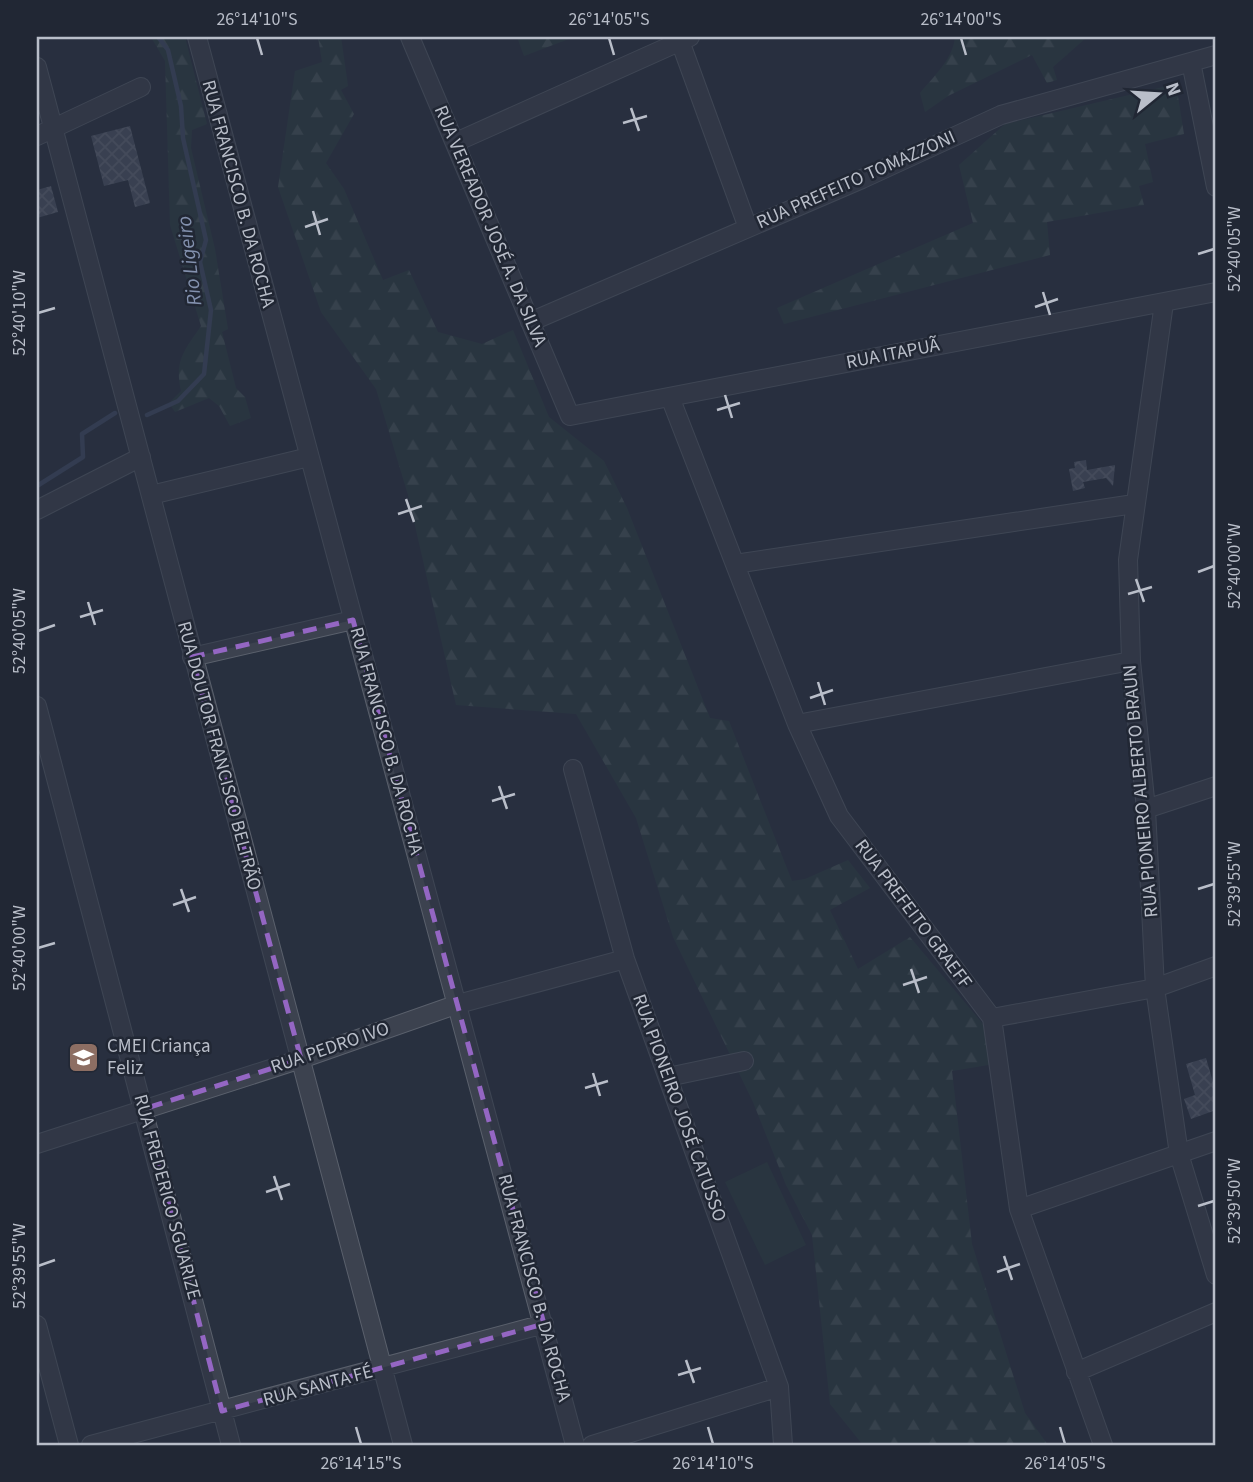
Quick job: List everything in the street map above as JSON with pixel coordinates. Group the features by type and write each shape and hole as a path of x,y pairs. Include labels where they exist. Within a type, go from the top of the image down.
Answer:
{"street":[{"name":"RUA FRANCISCO B. DA ROCHA","path":"197,37 575,1445"},
{"name":"RUA VEREADOR JOSÉ A. DA SILVA","path":"410,37 570,416"},
{"path":"456,142 685,39 748,228"},
{"name":"RUA PREFEITO TOMAZZONI","path":"530,322 1001,115 1216,55"},
{"path":"1191,62 1216,187"},
{"name":"RUA DOUTOR FRANCISCO BELTRÃO","path":"37,67 45,131 141,457 402,1445"},
{"path":"45,131 141,87"},
{"name":"RUA ITAPUÃ","path":"570,416 1216,292"},
{"name":"RUA PIONEIRO ALBERTO BRAUN","path":"1164,303 1128,560 1131,660 1146,809 1155,988 1180,1154 1216,1275"},
{"name":"RUA PREFEITO GRAEFF","path":"670,397 797,724 839,816 992,1018 1019,1209 1104,1445"},
{"path":"37,510 141,457"},
{"path":"151,495 309,457"},
{"path":"736,564 1134,504"},
{"path":"192,657 353,620"},
{"path":"797,724 1131,660"},
{"name":"RUA FREDERICO SGUARIZE","path":"37,706 231,1445"},
{"name":"RUA PIONEIRO JOSÉ CATUSSO","path":"573,769 625,959 779,1387 783,1445"},
{"path":"1146,809 1216,786"},
{"name":"RUA PEDRO IVO","path":"37,1144 301,1059 458,1004 625,959"},
{"path":"992,1018 1155,988 1216,966"},
{"path":"668,1077 744,1060"},
{"path":"1019,1209 1216,1141"},
{"path":"1076,1372 1216,1312"},
{"name":"RUA SANTA FÉ","path":"91,1445 544,1324"},
{"path":"37,1325 69,1445"},
{"path":"592,1445 779,1387"}],"highlighted area":[{"path":"353,620 544,1324 222,1411 144,1109 301,1059 192,657"}],"green space":[{"path":"151,37 185,37 207,124 192,130 191,148 215,249 228,329 222,332 236,388 245,397 251,418 230,426 219,406 209,398 175,412 169,403 181,391 179,371 182,356 201,326 170,225 165,61"},
{"path":"318,37 341,37 348,86 341,90 354,114 326,163 344,189 383,280 409,270 438,332 482,344 513,330 549,417 604,461 627,508 710,718 729,721 792,881 805,879 848,860 870,888 830,910 858,969 910,937 988,1030 994,1064 952,1071 972,1244 1025,1413 1048,1445 863,1445 830,1404 812,1235 786,1185 753,1102 673,937 636,818 576,714 456,705 408,495 376,389 321,312 278,187 295,71 322,62"},
{"path":"517,37 574,37 524,56"},
{"path":"955,37 1087,37 1053,67 1057,80 1047,83 1032,55 948,96 925,112 920,93 947,60"},
{"path":"1176,84 1184,134 1145,144 1153,182 1139,186 1144,205 1047,222 1050,255 784,324 777,308 973,223 959,165 1005,124"},
{"path":"767,1162 806,1245 765,1265 725,1182"}],"building":[{"path":"130,126 150,203 135,207 128,180 104,186 91,136"},
{"path":"51,186 58,212 37,218 37,190"},
{"path":"1086,460 1087,470 1115,465 1113,486 1106,478 1083,482 1085,488 1073,491 1069,469 1075,468 1074,462"},
{"path":"1206,1058 1216,1092 1216,1110 1191,1119 1184,1099 1195,1095 1186,1064"}],"waterway":[{"name":"Rio Ligeiro","path":"147,415 178,401 204,374 211,310 200,262 206,240 183,138 181,106 168,50 158,37"},
{"name":"Rio Ligeiro","path":"37,486 83,457 82,434 115,413"}],"place":[{"name":"CMEI Criança Feliz","path":"84,1057"}]}
